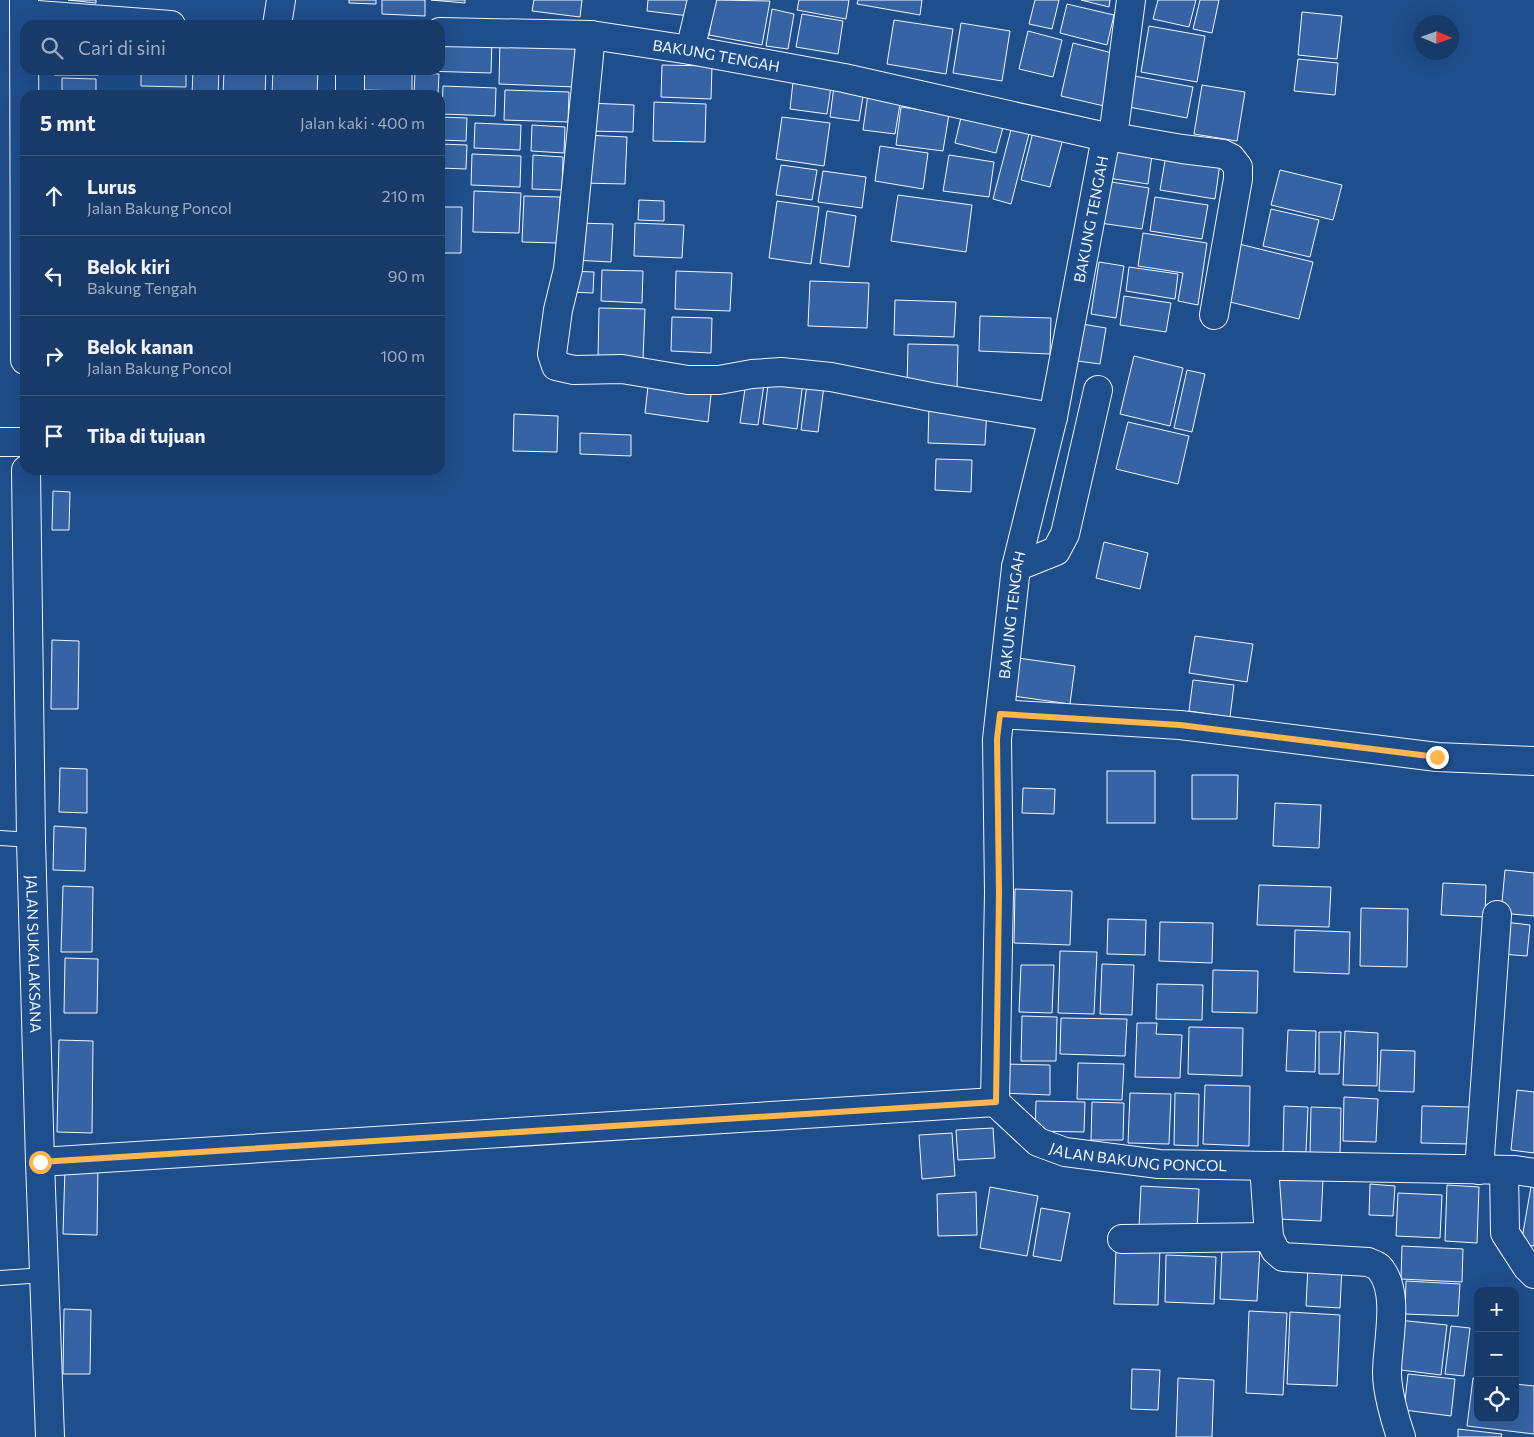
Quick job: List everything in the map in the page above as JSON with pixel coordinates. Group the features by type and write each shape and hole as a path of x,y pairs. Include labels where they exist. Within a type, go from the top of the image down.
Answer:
{"street":[{"path":"278,20 281,0"},
{"path":"690,50 702,0"},
{"name":"BAKUNG TENGAH","path":"996,1102 999,893 997,739 1016,567 1053,416 1110,137 1130,0"},
{"path":"24,20 24,7 130,20"},
{"name":"BAKUNG TENGAH","path":"445,32 591,34 844,78 1110,137 1223,154 1231,158 1238,167 1238,179 1214,315"},
{"path":"591,34 568,269 558,310 552,354 556,366 574,370 622,370 688,380 718,380 752,374 781,372 831,377 931,397 1053,416"},
{"path":"24,75 24,90"},
{"path":"350,75 350,90"},
{"path":"1016,567 1056,551 1062,542 1098,390"},
{"name":"JALAN SUKALAKSANA","path":"26,475 12,839 40,1162 50,1437"},
{"path":"1000,714 1180,725 1437,757 1534,762"},
{"path":"1497,915 1492,1170 1505,1233 1527,1267 1534,1274"},
{"path":"40,1162 996,1102"},
{"name":"JALAN BAKUNG PONCOL","path":"996,1102 1038,1142 1065,1152 1159,1164 1515,1170 1534,1173"},
{"path":"1264,1166 1269,1237 1275,1250 1283,1257 1368,1262 1381,1269 1389,1283 1391,1304 1387,1375 1396,1422 1401,1437"},
{"path":"1122,1239 1269,1237"}],"lane":[{"path":"0,1278 44,1275"}],"building":[{"path":"68,0 96,0 96,3"},
{"path":"349,0 376,0 376,4 349,3"},
{"path":"382,0 425,0 425,16 382,14"},
{"path":"431,0 465,0 465,3"},
{"path":"534,0 582,0 580,17 532,11"},
{"path":"648,0 691,0 689,16 647,11"},
{"path":"715,0 770,1 762,45 709,35"},
{"path":"799,0 849,0 846,19 797,10"},
{"path":"858,0 922,0 920,15 857,4"},
{"path":"1035,0 1059,0 1052,29 1029,24"},
{"path":"1081,0 1110,0 1109,7"},
{"path":"1158,0 1196,0 1189,27 1153,19"},
{"path":"1200,0 1219,0 1212,33 1193,29"},
{"path":"1067,4 1114,15 1107,45 1060,33"},
{"path":"772,9 794,14 788,49 766,46"},
{"path":"1302,12 1342,16 1337,59 1298,55"},
{"path":"802,14 843,21 838,54 796,47"},
{"path":"894,20 953,29 946,74 887,64"},
{"path":"961,23 1010,31 1002,81 953,73"},
{"path":"1149,26 1205,36 1197,82 1141,72"},
{"path":"1028,31 1062,40 1053,77 1019,69"},
{"path":"445,38 492,40 491,73 445,72"},
{"path":"500,39 576,42 575,87 499,84"},
{"path":"1073,43 1116,54 1104,106 1061,96"},
{"path":"1298,59 1338,63 1335,95 1294,91"},
{"path":"662,65 712,66 711,99 661,97"},
{"path":"141,75 186,75 186,87 141,86"},
{"path":"193,75 219,75 218,90 192,90"},
{"path":"224,75 266,75 265,90 223,90"},
{"path":"273,75 318,75 317,90 272,90"},
{"path":"362,75 412,75 412,90 362,90"},
{"path":"415,75 439,75 438,90 414,90"},
{"path":"1134,76 1193,87 1187,118 1129,107"},
{"path":"62,78 96,79 96,90 62,90"},
{"path":"793,82 831,87 827,114 790,109"},
{"path":"1202,85 1245,92 1237,141 1194,134"},
{"path":"443,86 496,88 495,116 445,114 445,90 443,90"},
{"path":"834,86 864,90 859,121 830,117"},
{"path":"505,90 569,92 568,122 504,120"},
{"path":"868,94 901,98 895,134 863,130"},
{"path":"654,102 706,104 705,142 653,141"},
{"path":"589,103 634,105 633,132 588,131"},
{"path":"901,107 949,114 943,151 896,145"},
{"path":"963,109 1005,120 996,153 955,143"},
{"path":"445,117 467,118 466,141 445,140"},
{"path":"782,117 830,123 824,166 776,159"},
{"path":"1013,122 1031,126 1011,204 993,199"},
{"path":"475,123 521,125 520,150 474,148"},
{"path":"532,125 565,127 564,153 531,151"},
{"path":"1034,128 1064,135 1050,187 1021,180"},
{"path":"584,135 627,137 625,184 582,183"},
{"path":"445,144 467,145 466,169 445,168"},
{"path":"880,146 928,153 923,189 875,181"},
{"path":"1105,148 1152,155 1148,184 1101,177"},
{"path":"472,154 521,156 520,187 471,185"},
{"path":"533,155 563,157 562,190 532,189"},
{"path":"949,155 994,162 989,197 943,191"},
{"path":"1166,155 1220,163 1215,199 1160,190"},
{"path":"781,165 817,170 812,200 776,195"},
{"path":"1280,170 1342,185 1333,220 1271,205"},
{"path":"823,171 866,177 862,208 818,202"},
{"path":"1099,180 1149,188 1142,229 1093,222"},
{"path":"474,191 521,193 519,233 473,232"},
{"path":"898,195 972,205 966,252 891,241"},
{"path":"524,196 560,197 558,243 522,242"},
{"path":"1155,197 1208,205 1202,239 1150,231"},
{"path":"639,200 664,201 664,221 638,220"},
{"path":"777,201 819,207 811,264 769,258"},
{"path":"445,207 462,207 461,253 445,253"},
{"path":"1271,209 1319,220 1310,257 1263,246"},
{"path":"827,211 856,216 849,267 820,263"},
{"path":"576,223 613,224 611,262 574,260"},
{"path":"635,223 684,225 682,258 634,256"},
{"path":"1143,233 1207,243 1198,305 1178,301 1183,273 1138,266"},
{"path":"1239,244 1313,262 1299,319 1226,301"},
{"path":"1099,262 1124,266 1116,318 1091,314"},
{"path":"1129,267 1178,274 1175,299 1126,291"},
{"path":"602,270 643,271 642,303 601,301"},
{"path":"568,271 594,272 593,293 567,292"},
{"path":"676,271 732,273 730,311 675,309"},
{"path":"810,281 869,283 867,328 808,326"},
{"path":"1124,296 1171,303 1166,332 1120,325"},
{"path":"895,300 956,302 954,337 894,335"},
{"path":"599,308 645,309 643,359 598,357"},
{"path":"980,316 1051,318 1050,354 979,351"},
{"path":"672,317 712,318 711,353 671,351"},
{"path":"1076,323 1106,328 1100,364 1070,360"},
{"path":"908,344 958,345 957,389 907,387"},
{"path":"1134,356 1183,368 1170,426 1120,414"},
{"path":"1187,370 1205,374 1192,432 1174,428"},
{"path":"747,375 765,377 758,425 740,423"},
{"path":"649,377 712,386 708,422 645,413"},
{"path":"769,378 803,382 797,429 763,424"},
{"path":"807,384 824,386 818,432 801,430"},
{"path":"929,405 987,407 985,445 928,443"},
{"path":"514,414 558,416 557,452 513,451"},
{"path":"1128,422 1189,436 1178,484 1116,469"},
{"path":"580,433 631,435 631,456 580,454"},
{"path":"936,459 972,460 971,492 935,490"},
{"path":"53,491 70,492 69,530 52,530"},
{"path":"1104,542 1148,553 1140,589 1096,578"},
{"path":"1195,636 1253,644 1247,682 1189,673"},
{"path":"52,640 79,641 78,709 51,709"},
{"path":"1018,658 1075,666 1070,704 1013,696"},
{"path":"1193,680 1234,685 1230,717 1189,711"},
{"path":"60,768 87,769 87,813 59,812"},
{"path":"1107,771 1155,771 1155,823 1107,823"},
{"path":"1192,775 1238,775 1237,819 1192,819"},
{"path":"1023,788 1055,789 1054,814 1022,813"},
{"path":"1275,803 1321,805 1319,848 1273,846"},
{"path":"54,826 86,828 85,871 53,870"},
{"path":"1505,870 1534,873 1534,916 1501,913"},
{"path":"1443,883 1486,885 1485,917 1441,915"},
{"path":"1259,885 1331,887 1329,927 1257,925"},
{"path":"63,886 93,887 92,952 61,952"},
{"path":"1015,889 1072,891 1070,945 1014,943"},
{"path":"1361,908 1408,909 1407,967 1360,966"},
{"path":"1108,919 1146,920 1145,955 1107,954"},
{"path":"1160,922 1213,923 1212,963 1159,961"},
{"path":"1505,922 1530,925 1527,956 1501,954"},
{"path":"1295,930 1350,932 1349,974 1294,972"},
{"path":"1060,951 1097,952 1094,1014 1058,1013"},
{"path":"65,958 98,959 97,1013 64,1013"},
{"path":"1102,964 1134,965 1132,1015 1100,1014"},
{"path":"1021,965 1054,965 1052,1013 1019,1012"},
{"path":"1213,970 1258,971 1257,1013 1212,1012"},
{"path":"1157,984 1203,985 1202,1020 1156,1019"},
{"path":"1022,1016 1057,1017 1056,1061 1021,1061"},
{"path":"1061,1018 1127,1019 1125,1056 1060,1054"},
{"path":"1137,1023 1157,1023 1156,1034 1182,1035 1180,1078 1135,1077"},
{"path":"1189,1027 1243,1028 1242,1076 1188,1074"},
{"path":"1288,1030 1316,1031 1315,1072 1286,1071"},
{"path":"1345,1031 1378,1033 1377,1086 1343,1085"},
{"path":"1319,1032 1341,1032 1339,1074 1319,1074"},
{"path":"59,1040 93,1041 92,1133 57,1132"},
{"path":"1381,1050 1415,1051 1414,1092 1379,1091"},
{"path":"1078,1063 1124,1064 1122,1100 1077,1099"},
{"path":"1003,1064 1050,1065 1050,1095 1002,1093"},
{"path":"1205,1085 1250,1086 1249,1146 1203,1144"},
{"path":"1517,1090 1534,1092 1534,1153 1511,1150"},
{"path":"1130,1093 1171,1094 1169,1144 1128,1143"},
{"path":"1175,1093 1199,1094 1198,1146 1174,1145"},
{"path":"1344,1097 1378,1099 1376,1142 1343,1141"},
{"path":"1036,1101 1085,1102 1084,1132 1035,1131"},
{"path":"1092,1102 1124,1103 1123,1140 1091,1140"},
{"path":"1284,1106 1308,1107 1306,1152 1283,1152"},
{"path":"1422,1106 1470,1107 1468,1144 1421,1143"},
{"path":"1311,1107 1341,1108 1340,1155 1310,1155"},
{"path":"993,1128 995,1158 958,1160 956,1130"},
{"path":"952,1133 955,1176 922,1179 919,1135"},
{"path":"65,1167 98,1167 97,1235 63,1234"},
{"path":"1279,1177 1323,1179 1321,1221 1278,1219"},
{"path":"1532,1181 1534,1182 1534,1246 1521,1244"},
{"path":"1370,1184 1395,1186 1393,1216 1369,1215"},
{"path":"1447,1185 1479,1187 1477,1243 1445,1241"},
{"path":"1141,1186 1199,1189 1197,1230 1139,1227"},
{"path":"990,1187 1038,1196 1027,1256 980,1248"},
{"path":"976,1192 977,1235 938,1236 937,1194"},
{"path":"1398,1193 1442,1195 1440,1238 1396,1236"},
{"path":"1041,1208 1070,1213 1061,1261 1033,1256"},
{"path":"1222,1246 1260,1248 1257,1301 1220,1299"},
{"path":"1402,1246 1463,1249 1462,1282 1401,1279"},
{"path":"1116,1247 1160,1248 1158,1305 1114,1304"},
{"path":"1166,1255 1216,1257 1214,1304 1165,1302"},
{"path":"1308,1266 1342,1267 1340,1308 1306,1306"},
{"path":"1406,1281 1460,1284 1458,1316 1405,1314"},
{"path":"64,1309 91,1310 90,1374 63,1374"},
{"path":"1249,1311 1287,1313 1283,1395 1246,1393"},
{"path":"1290,1312 1340,1315 1337,1386 1287,1384"},
{"path":"1398,1320 1447,1325 1441,1375 1393,1369"},
{"path":"1451,1326 1470,1328 1464,1376 1445,1374"},
{"path":"1132,1369 1160,1370 1158,1410 1131,1409"},
{"path":"1408,1374 1455,1379 1451,1416 1404,1410"},
{"path":"1178,1378 1214,1380 1212,1437 1176,1437"},
{"path":"1473,1378 1474,1422 1519,1422 1519,1384 1534,1386 1534,1434 1467,1426"},
{"path":"1458,1429 1502,1434 1501,1437 1458,1437"}],"route":[{"path":"40,1162 996,1102 999,893 997,739 1000,714 1180,725 1437,757"}]}
